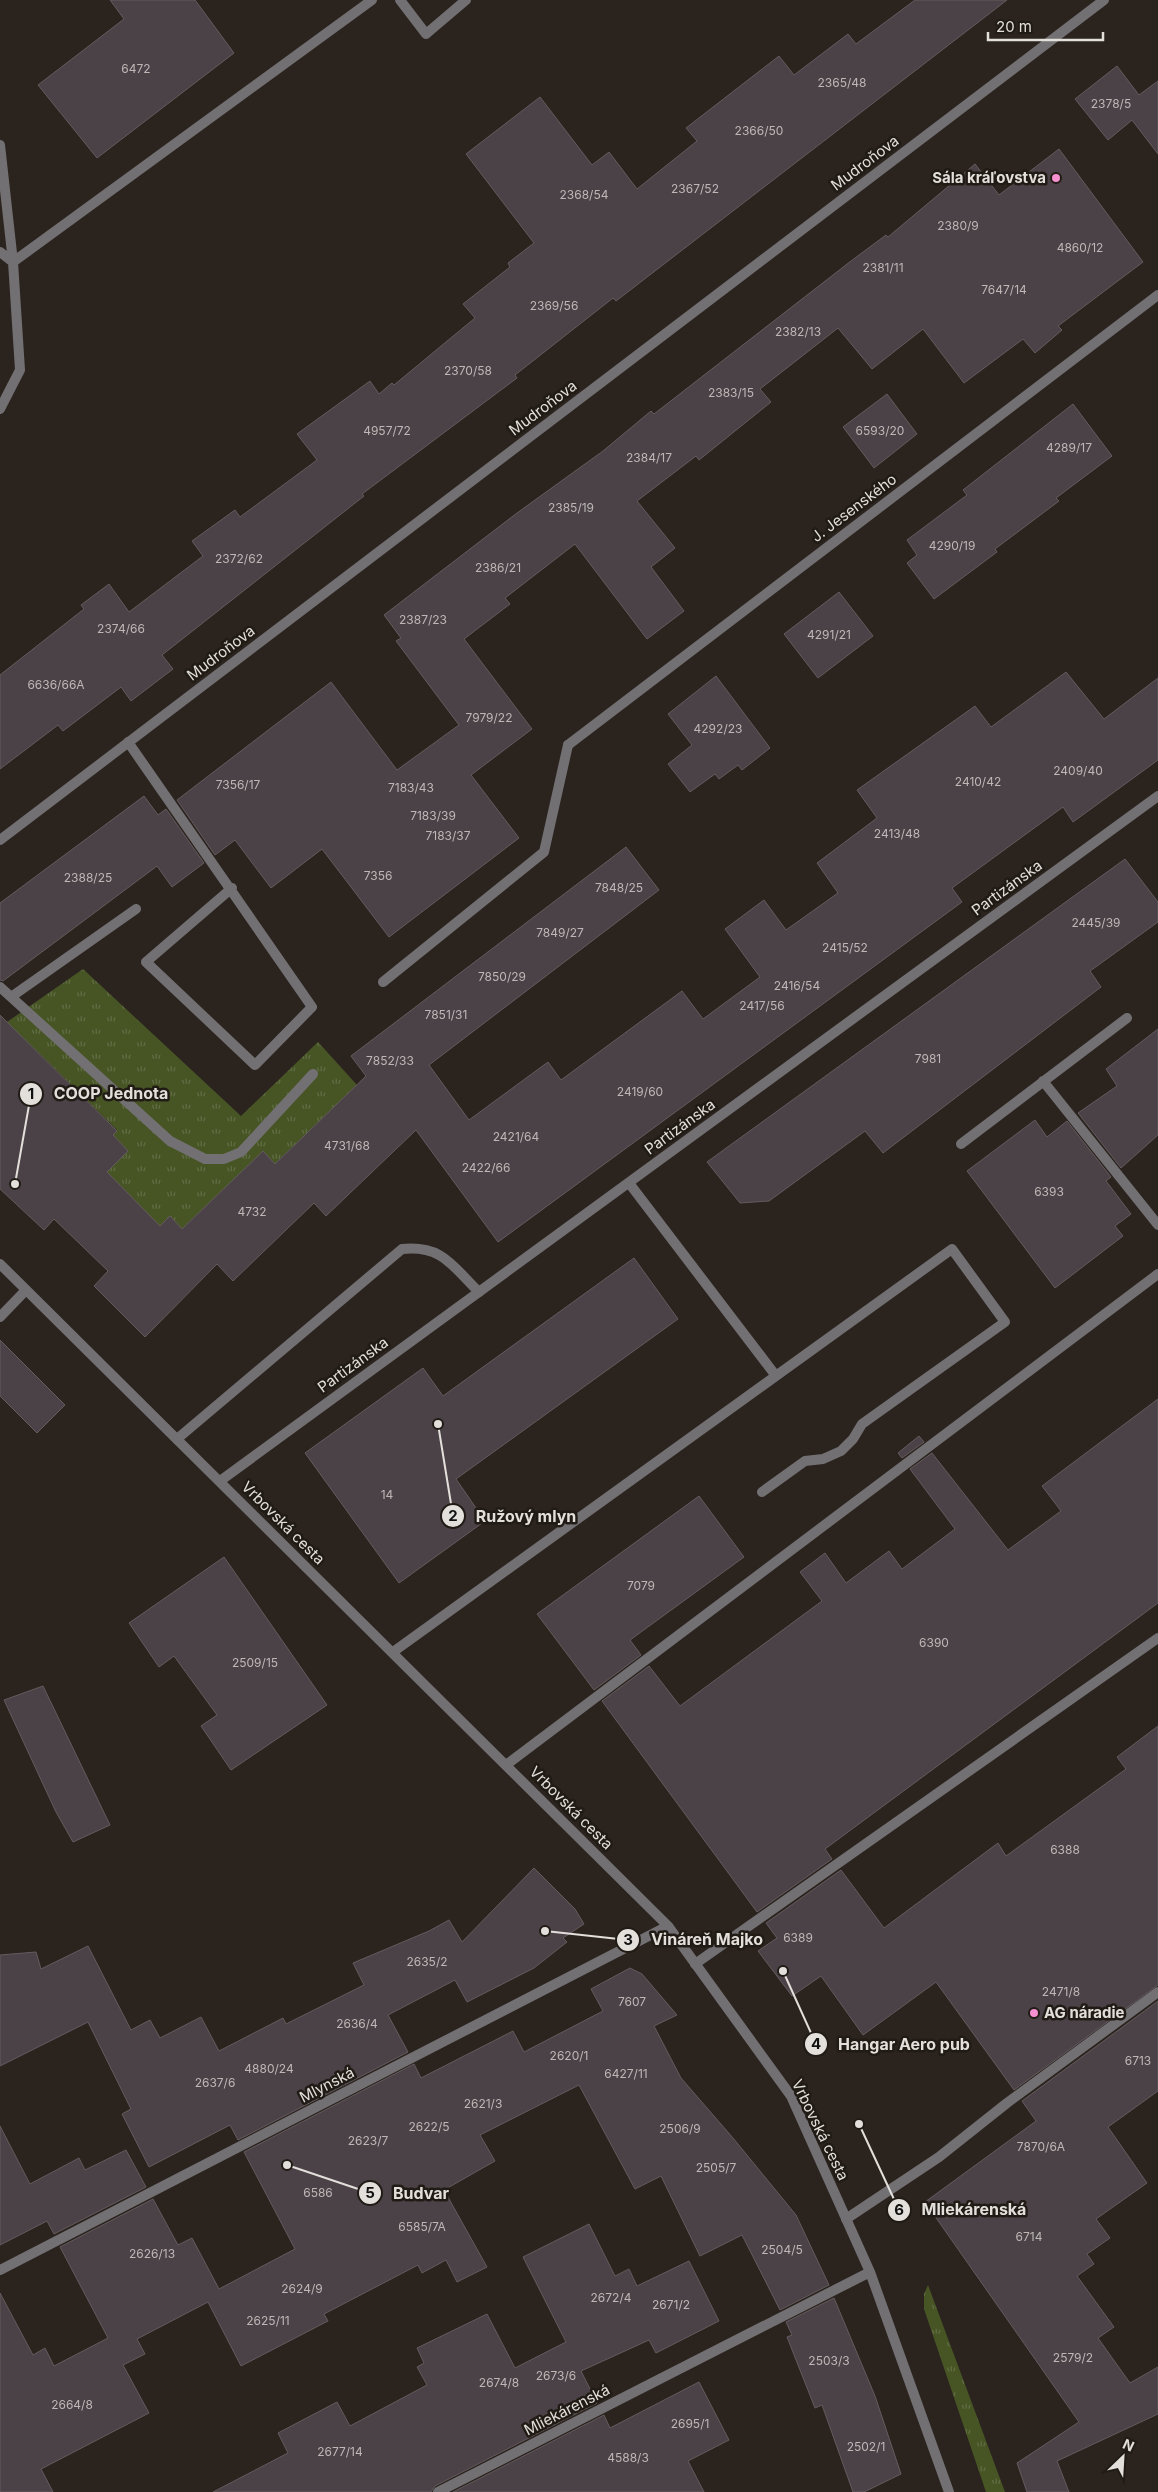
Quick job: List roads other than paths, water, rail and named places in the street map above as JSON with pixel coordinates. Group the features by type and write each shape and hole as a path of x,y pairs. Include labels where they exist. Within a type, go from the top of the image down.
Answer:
{"street":[{"path":"13,262 372,0"},
{"path":"400,0 426,34 466,0"},
{"name":"Mudroňova","path":"0,840 1104,0"},
{"path":"0,145 13,262 20,370 0,409"},
{"path":"0,252 13,262"},
{"name":"J. Jesenského","path":"383,982 544,852 568,745 1158,295"},
{"path":"128,742 232,888 312,1006 255,1065 146,962 232,888"},
{"name":"Partizánska","path":"220,1481 1158,796"},
{"path":"10,997 136,909"},
{"path":"0,987 170,1141 205,1160 224,1159 241,1152 313,1074"},
{"path":"961,1144 1127,1018"},
{"path":"1043,1081 1158,1224"},
{"path":"629,1183 776,1376"},
{"path":"178,1439 402,1249 421,1247 439,1253 479,1292"},
{"path":"393,1652 952,1249 1005,1322 862,1424 853,1439 841,1451 823,1459 805,1461 762,1492"},
{"name":"Vrbovská cesta","path":"0,1264 668,1926 791,2096 870,2272 949,2492"},
{"path":"506,1765 1158,1274"},
{"path":"0,1317 26,1290"},
{"path":"696,1964 1158,1638"},
{"name":"Mlynská","path":"0,2270 668,1926"},
{"path":"846,2219 938,2157 1158,1992"},
{"name":"Mliekárenská","path":"438,2492 870,2272"}],"place":[{"name":"Sála kráľovstva","path":"1056,178"},
{"name":"COOP Jednota","path":"15,1184"},
{"name":"Ružový mlyn","path":"438,1424"},
{"name":"Vináreň Majko","path":"545,1931"},
{"name":"Hangar Aero pub","path":"783,1971"},
{"name":"AG náradie","path":"1034,2013"},
{"name":"Mliekárenská","path":"859,2124"},
{"name":"Budvar","path":"287,2165"}]}
